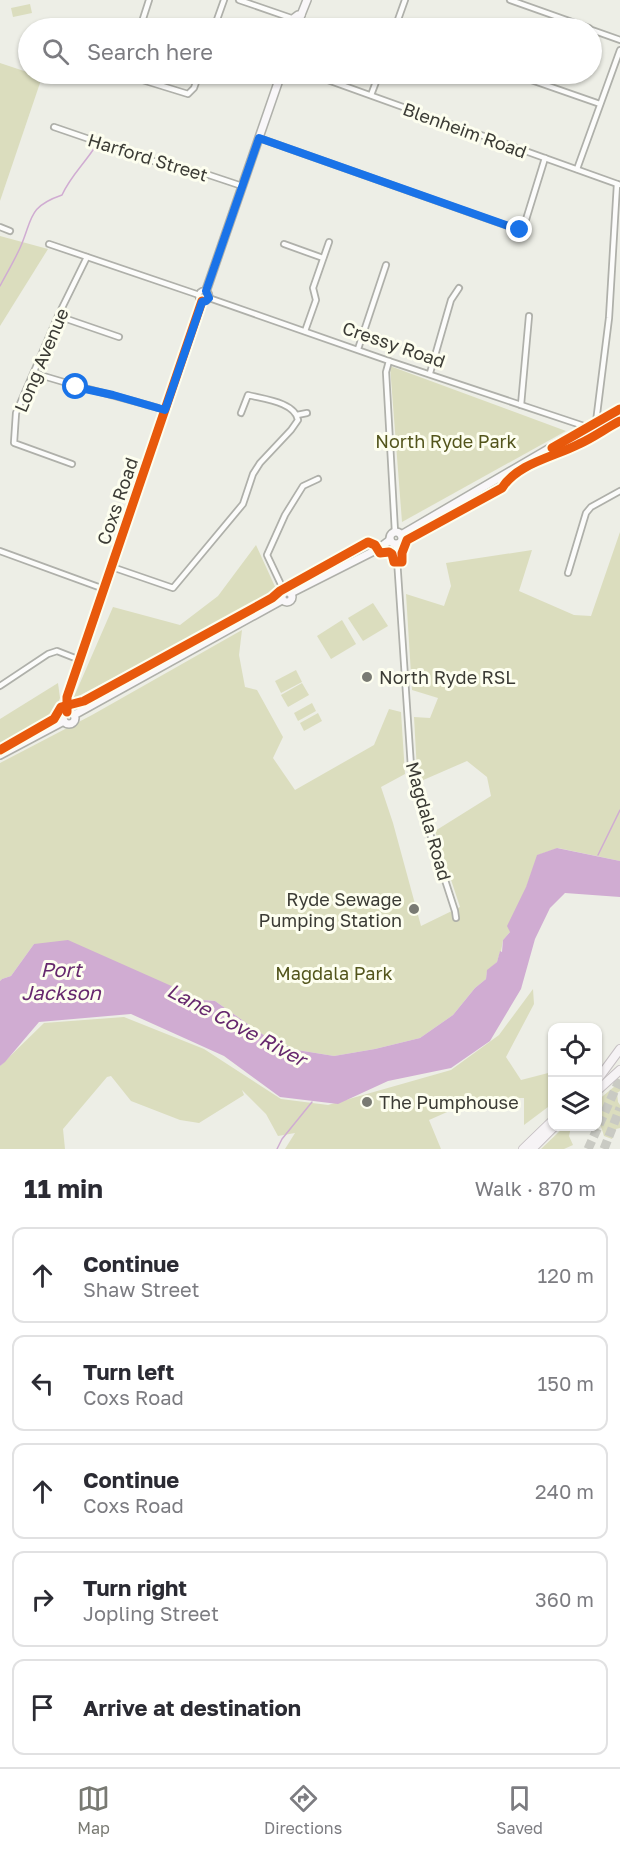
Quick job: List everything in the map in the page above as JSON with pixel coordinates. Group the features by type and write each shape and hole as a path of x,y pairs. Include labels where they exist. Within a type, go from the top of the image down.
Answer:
{"main road":[{"path":"302,18 301,15 307,0"},
{"path":"205,295 278,84"},
{"path":"565,440 617,413"},
{"path":"0,755 64,722 72,723 71,713 286,595 393,542 391,535 398,534 617,413"},
{"path":"600,1077 620,1049"},
{"path":"602,1077 620,1064"},
{"path":"602,1086 620,1070"},
{"path":"523,1149 548,1125"},
{"path":"532,1149 550,1131"}],"street":[{"path":"143,18 149,0"},
{"path":"218,18 224,0"},
{"path":"239,0 282,18"},
{"path":"398,18 405,0"},
{"path":"510,0 560,18"},
{"path":"602,33 620,40"},
{"path":"577,169 620,50"},
{"path":"156,84 188,94 195,84"},
{"name":"Blenheim Road","path":"340,84 619,184"},
{"path":"371,95 375,84"},
{"path":"543,84 600,104"},
{"name":"Harford Street","path":"54,127 165,165 198,172 242,186"},
{"path":"259,138 520,230 524,226 545,158"},
{"path":"596,422 609,318 619,184"},
{"path":"0,227 10,231"},
{"path":"305,331 316,300 313,288 329,242"},
{"name":"Cressy Road","path":"49,244 205,295 389,361 588,427"},
{"path":"284,244 323,258"},
{"name":"Long Avenue","path":"72,464 14,443 16,413 58,315 87,257"},
{"path":"358,349 386,265"},
{"path":"430,373 451,300 459,288"},
{"name":"Coxs Road","path":"71,713 68,697 202,302 206,301 205,295"},
{"path":"58,315 119,337"},
{"path":"521,405 529,316"},
{"path":"389,361 386,372 398,534"},
{"path":"34,373 76,387 165,410"},
{"path":"112,567 173,588 243,504 260,463 298,420 291,408 248,395 241,413"},
{"path":"599,405 617,413"},
{"path":"297,415 307,413"},
{"path":"569,421 574,426 574,434"},
{"path":"286,595 267,555 285,515 303,486 318,479"},
{"path":"568,573 586,513 591,507 620,491"},
{"name":"Magdala Road","path":"393,542 411,767 414,784 456,918"},
{"path":"0,551 104,589"},
{"path":"0,686 48,654 57,651 80,660"}],"green space":[{"path":"30,4 32,13 13,17 11,8"},
{"path":"0,63 18,69 18,84 40,84 0,201"},
{"path":"0,236 48,249 0,326"},
{"name":"North Ryde Park","path":"390,366 566,431 402,522"},
{"name":"Magdala Park","path":"620,532 620,861 558,848 538,855 510,932 503,940 497,962 487,971 486,979 475,988 453,1015 420,1038 334,1056 297,1050 265,1036 215,1001 203,1000 41,944 34,944 11,976 0,981 0,763 92,715 242,630 239,655 245,687 257,690 283,737 273,758 295,790 374,745 389,709 401,712 405,774 381,787 421,926 460,907 435,831 491,796 487,777 467,761 421,781 417,771 414,717 430,718 438,698 412,690 406,594 444,606 451,586 446,563 532,550 519,591 574,615 591,616"},
{"path":"256,545 277,591 73,699 113,607 180,625 218,596"},
{"path":"373,603 388,626 363,641 348,618"},
{"path":"342,620 356,644 331,659 317,636"},
{"path":"296,670 302,682 281,693 275,681"},
{"path":"58,683 60,698 52,716 0,746 0,719"},
{"path":"302,683 309,695 288,707 281,695"},
{"path":"312,703 316,711 298,721 294,713"},
{"path":"318,713 322,721 304,731 300,723"},
{"path":"533,989 534,1004 506,1057 521,1080 548,1073 548,1107 524,1125 524,1098 479,1098 429,1120 441,1149 285,1149 295,1133 278,1136 266,1114 242,1090 244,1095 199,1123 180,1120 131,1101 111,1076 107,1077 63,1129 65,1149 0,1149 0,1066 44,1023 124,1017 204,1049 281,1099 328,1105 451,1070 499,1035"},
{"path":"620,1082 620,1091 617,1093 620,1105 620,1128 616,1129 612,1139 604,1136 602,1130 602,1097"},
{"path":"560,1131 570,1131 569,1136 573,1145 564,1149 541,1149"}],"water":[{"name":"Port Jackson","path":"557,848 620,861 620,897 565,893 550,908 535,939 521,989 490,1041 451,1068 388,1081 338,1104 280,1097 224,1056 131,1014 39,1022 0,1066 0,981 11,976 34,944 68,940 203,1000 215,1001 265,1036 297,1050 334,1056 420,1038 453,1015 475,988 486,979 487,970 497,962 500,951 502,952 503,940 510,932 507,926 526,887 537,855"}],"waterway":[{"path":"0,286 37,209 42,204 62,195 95,147"},
{"path":"598,855 620,810"},
{"path":"277,1149 282,1139 312,1102"}],"tunnel":[{"path":"588,1149 620,1079"},
{"path":"604,1149 620,1108"}],"cycle path":[{"path":"67,712 67,697 202,301"},
{"path":"552,448 620,409"},
{"path":"0,750 54,719 61,707 84,701 272,598 280,591 368,542 375,545 380,553 392,554 394,562 402,562 402,553 407,540 502,488 517,472 537,461 584,442 620,421"}],"place":[{"name":"North Ryde RSL","path":"367,677"},
{"name":"Ryde Sewage Pumping Station","path":"414,909"},
{"name":"The Pumphouse","path":"367,1102"}],"route":[{"path":"76,387 165,410 202,302 209,298 206,291 259,138 520,230"}],"water label":[{"name":"Lane Cove River","path":"237,1024"}]}
